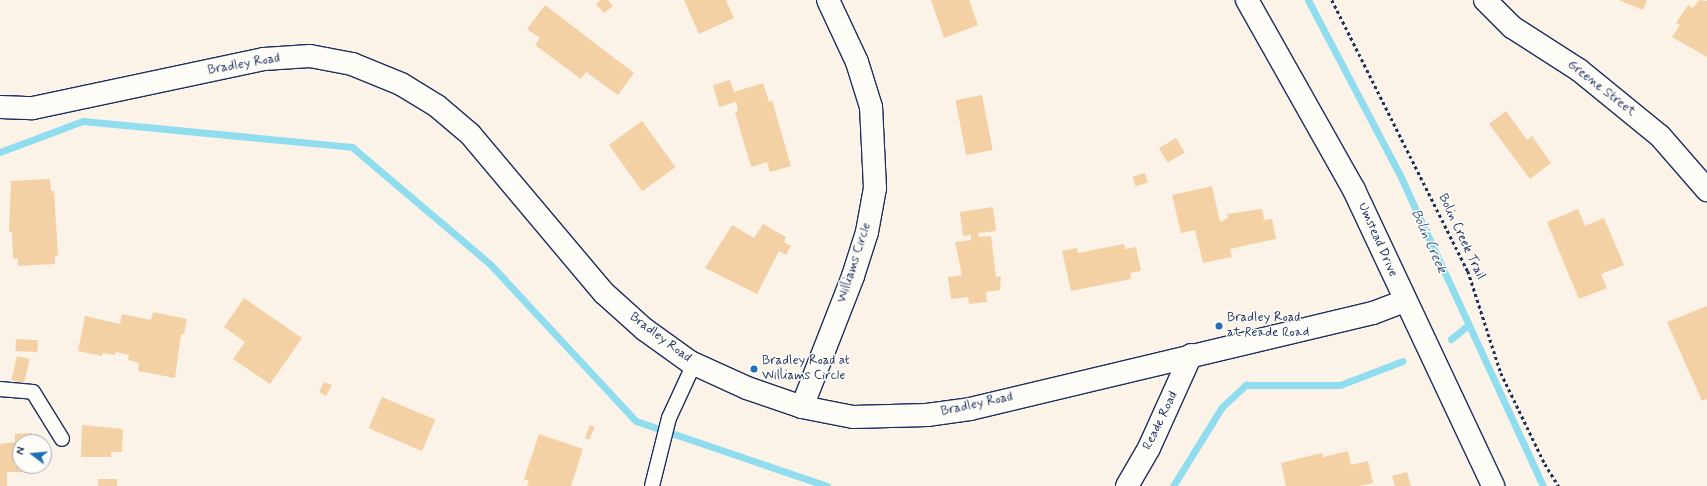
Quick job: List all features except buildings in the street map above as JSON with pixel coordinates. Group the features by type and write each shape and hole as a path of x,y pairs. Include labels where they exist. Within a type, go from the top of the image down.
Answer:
{"street":[{"name":"Williams Circle","path":"802,407 853,276 867,232 875,188 871,107 857,62 828,0"},
{"name":"Umstead Drive","path":"1247,0 1354,190 1404,300 1493,486"},
{"name":"Greene Street","path":"1485,0 1512,27 1579,70 1660,136 1707,190"},
{"name":"Bradley Road","path":"0,107 33,108 264,59 310,56 352,64 401,84 437,106 470,134 604,293 644,329 694,364 747,388 802,407 853,417 927,415 970,409 1191,355 1373,313 1404,300"},
{"name":"Reade Road","path":"1127,486 1149,448 1191,355"}],"lane":[{"path":"652,486 669,418 694,364"},
{"path":"0,389 33,392 62,439"}],"path":[{"name":"Bolin Creek Trail","path":"1332,0 1468,271 1501,373 1545,464 1560,486"}],"waterway":[{"name":"Bolin Creek","path":"1308,0 1399,173 1543,486"},
{"path":"0,152 83,121 352,147 490,264 636,421 827,486"},
{"path":"1451,339 1467,326"},
{"path":"1173,486 1222,407 1246,385 1340,385 1403,361"}],"place":[{"name":"Bradley Road at Reade Road","path":"1219,326"},
{"name":"Bradley Road at Williams Circle","path":"754,369"}]}
